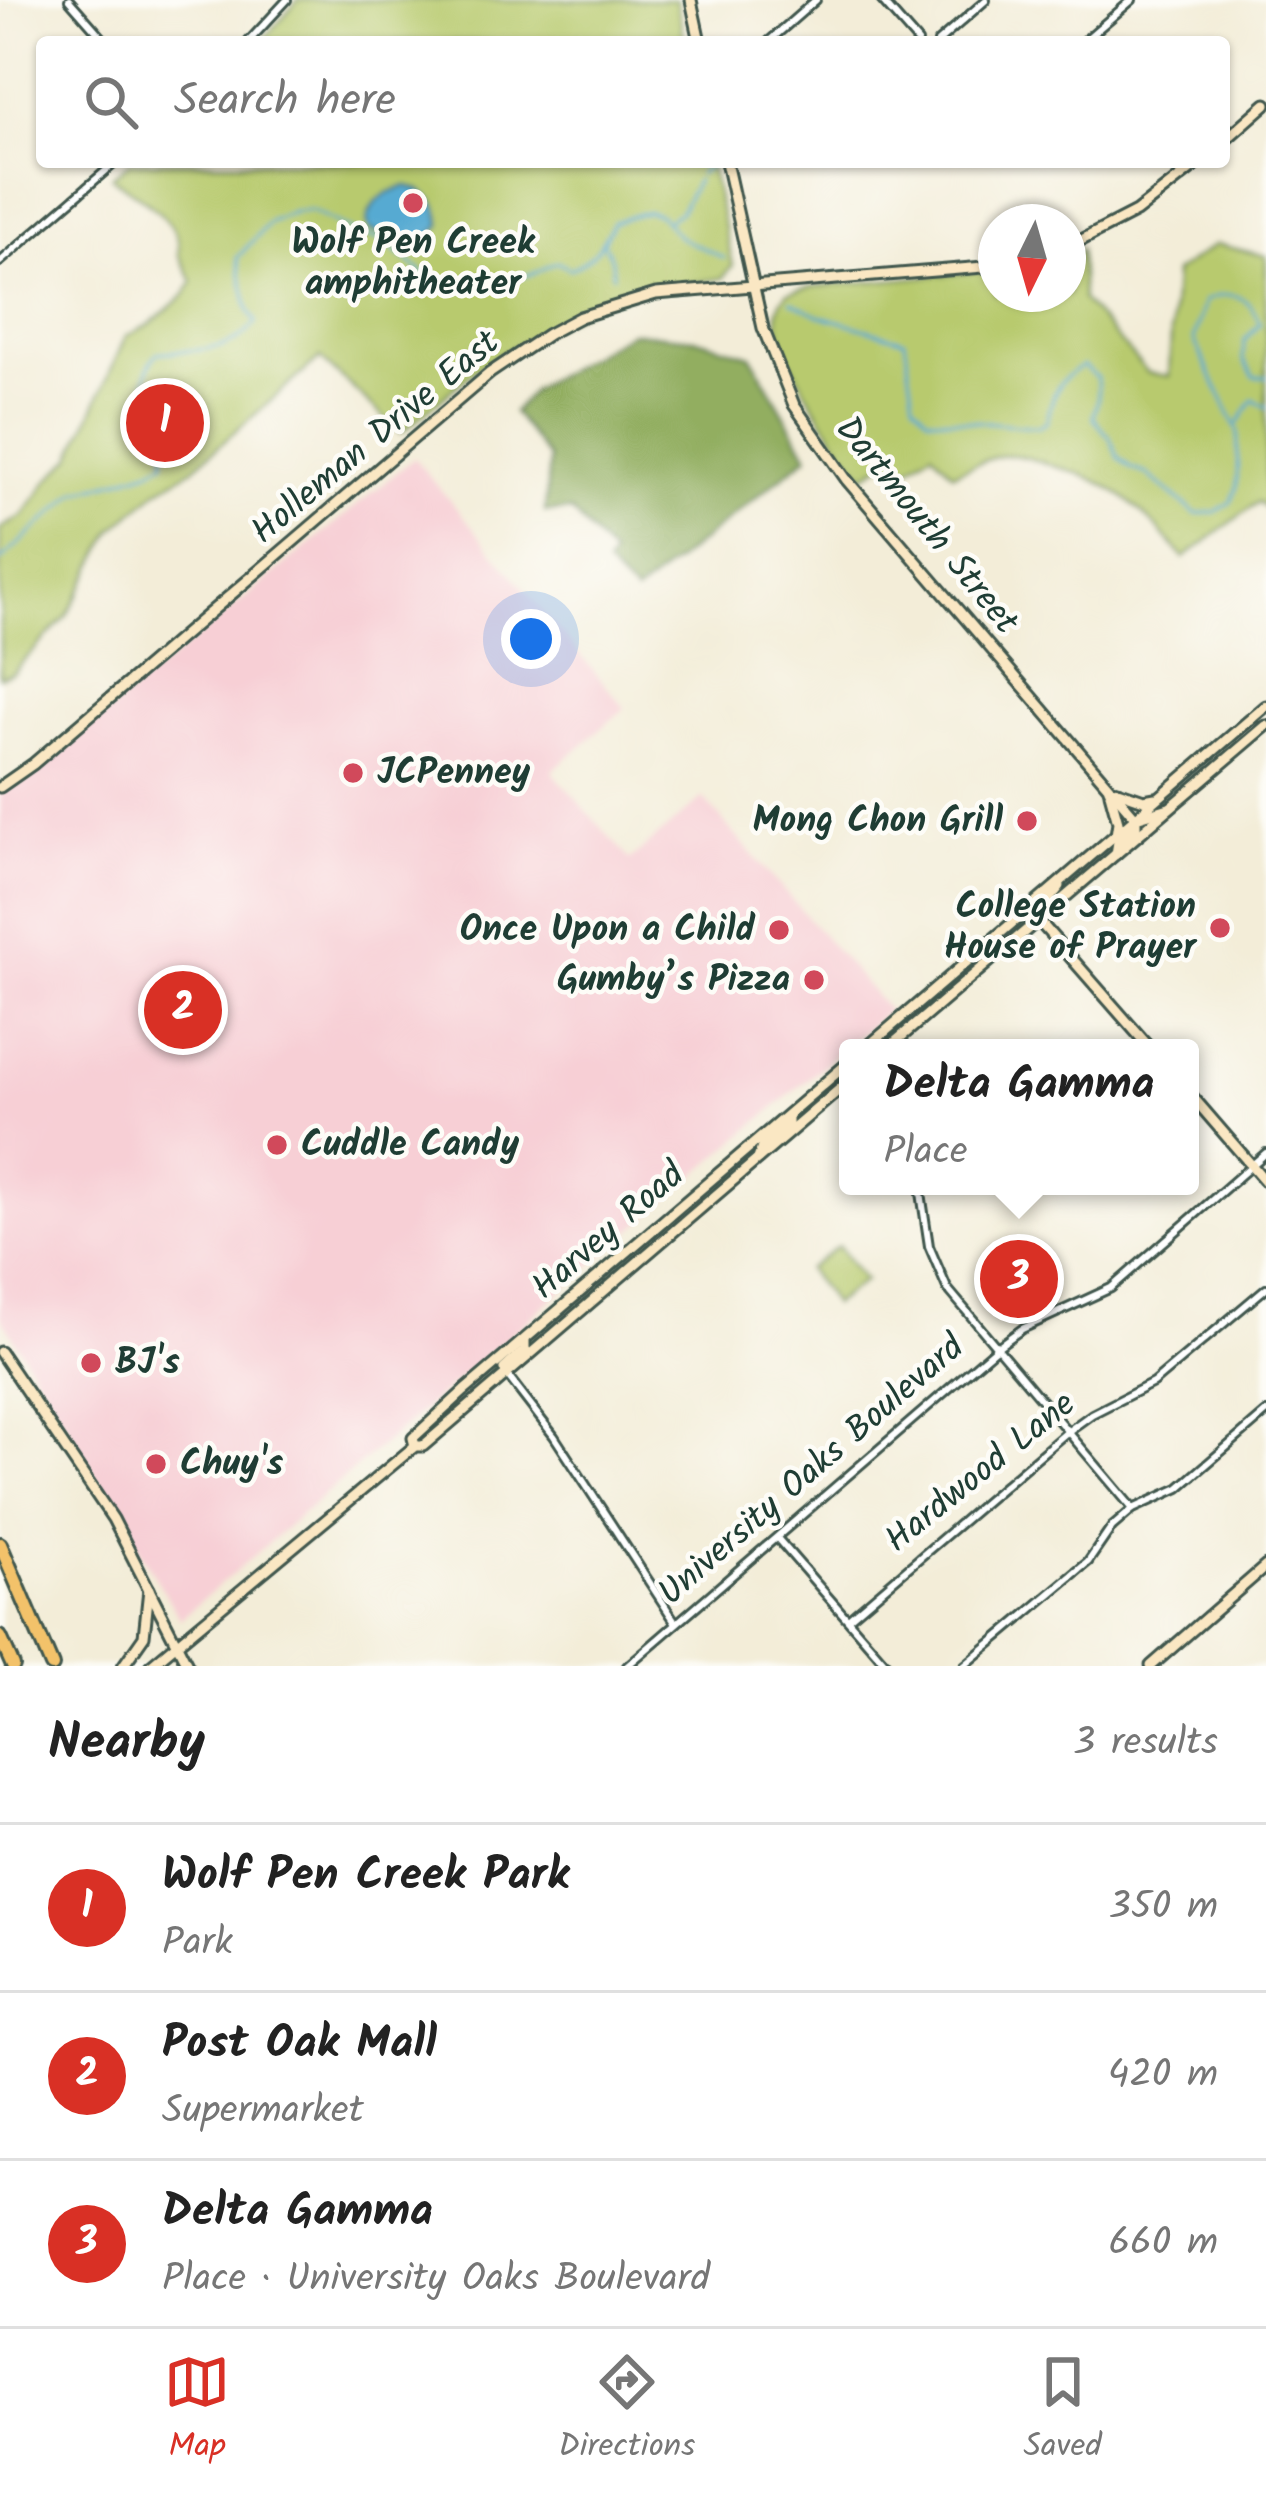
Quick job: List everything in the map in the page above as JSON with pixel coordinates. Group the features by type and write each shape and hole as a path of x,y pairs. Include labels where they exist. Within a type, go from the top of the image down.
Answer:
{"highway":[{"path":"0,1544 52,1666"},
{"path":"0,1637 13,1666"}],"main road":[{"path":"691,0 699,36"},
{"path":"1230,136 1266,104"},
{"name":"Dartmouth Street","path":"727,168 763,328 794,405 846,479 1136,818"},
{"path":"1086,238 1136,212 1192,168"},
{"name":"Holleman Drive East","path":"0,787 33,764 511,357 548,334 617,304 684,290 978,267"},
{"path":"876,1039 1266,706"},
{"path":"899,1039 1266,722"},
{"path":"1109,788 1144,800 1163,794"},
{"path":"1109,788 1118,822 1115,835"},
{"path":"1136,818 1172,807"},
{"path":"1117,854 1118,842 1136,826 1136,818"},
{"path":"1063,881 1040,910 1040,920 1142,1039"},
{"path":"1004,930 1030,919 1040,920"},
{"path":"879,1039 880,1035"},
{"name":"Harvey Road","path":"415,1446 412,1438 839,1071"},
{"name":"Harvey Road","path":"150,1666 415,1446 423,1446 839,1090"},
{"path":"1199,1104 1266,1183"},
{"path":"758,1159 762,1147 788,1124 788,1115"},
{"path":"646,1237 658,1247"},
{"path":"506,1375 504,1369 525,1350 525,1340"},
{"path":"0,1352 112,1519 188,1666"},
{"path":"1151,1666 1266,1566"},
{"path":"123,1666 144,1636 149,1588"}],"street":[{"path":"69,0 101,36"},
{"path":"253,36 286,0"},
{"path":"775,36 816,0"},
{"path":"881,0 913,36"},
{"path":"945,36 986,0"},
{"path":"1090,36 1132,0"},
{"path":"0,262 109,168"},
{"name":"University Oaks Boulevard","path":"627,1666 996,1348 1022,1329 1111,1288 1266,1153"},
{"path":"921,1195 928,1241 944,1283 1132,1509"},
{"name":"Hardwood Lane","path":"848,1619 1067,1432 1170,1370 1266,1288"},
{"path":"506,1375 554,1436 676,1623"},
{"path":"964,1666 1073,1575 1132,1509 1180,1488 1266,1414"},
{"path":"777,1538 888,1666"}],"shaded area":[{"path":"414,458 625,708 552,771 630,860 703,798 888,1010 854,1039 839,1039 839,1052 180,1619 0,1315 0,794 33,774"}],"green space":[{"path":"298,0 676,0 684,36 266,36"},
{"path":"123,168 710,168 733,265 723,278 639,291 589,307 481,365 401,433 320,358 191,470 158,490 113,530 67,616 13,672 0,677 0,529 23,516 72,457 126,336 150,324 184,296 193,281 166,220 112,177"},
{"path":"1216,244 1266,256 1266,509 1258,502 1184,558 1124,497 1091,478 1026,458 1001,456 953,473 932,451 901,474 886,461 864,476 809,397 779,328 778,308 787,293 978,272 978,312 1086,312 1086,304 1148,373 1169,376 1174,273"},
{"path":"631,332 694,338 751,355 808,456 635,594 606,566 612,556 571,511 545,512 549,459 513,412 535,388"},
{"path":"838,1246 864,1281 833,1304 807,1269"}],"water":[{"path":"407,186 431,199 440,217 441,225 424,242 423,254 370,230 367,224 380,199"}],"waterway":[{"path":"699,174 706,168"},
{"path":"667,221 680,211 697,180"},
{"path":"0,561 76,493 165,462 162,430 147,393 149,367 157,353 224,345 247,333 256,322 237,258 270,222 311,211 382,240 424,274 459,290 532,274 557,262 570,269 596,250 613,222 648,211 660,215 679,237 724,258"},
{"path":"604,244 613,275"},
{"path":"791,301 818,315 905,340 914,402 928,417 1038,427 1047,422 1061,382 1083,366 1097,378 1093,417 1111,439 1118,457 1196,514 1215,512 1231,502 1237,487 1238,431 1194,340 1205,301 1232,295 1251,307 1260,324 1244,341 1243,359 1254,377 1266,377"},
{"path":"1238,424 1253,400 1266,407"}],"place":[{"name":"Wolf Pen Creek amphitheater","path":"413,203"},
{"name":"Wolf Pen Creek Park","path":"165,423"},
{"name":"JCPenney","path":"353,773"},
{"name":"Mong Chon Grill","path":"1027,821"},
{"name":"College Station House of Prayer","path":"1220,928"},
{"name":"Once Upon a Child","path":"779,930"},
{"name":"Gumby’s Pizza","path":"814,980"},
{"name":"Post Oak Mall","path":"183,1010"},
{"name":"Cuddle Candy","path":"277,1145"},
{"name":"Delta Gamma","path":"1019,1279"},
{"name":"BJ's","path":"91,1363"},
{"name":"Chuy's","path":"156,1464"}]}
